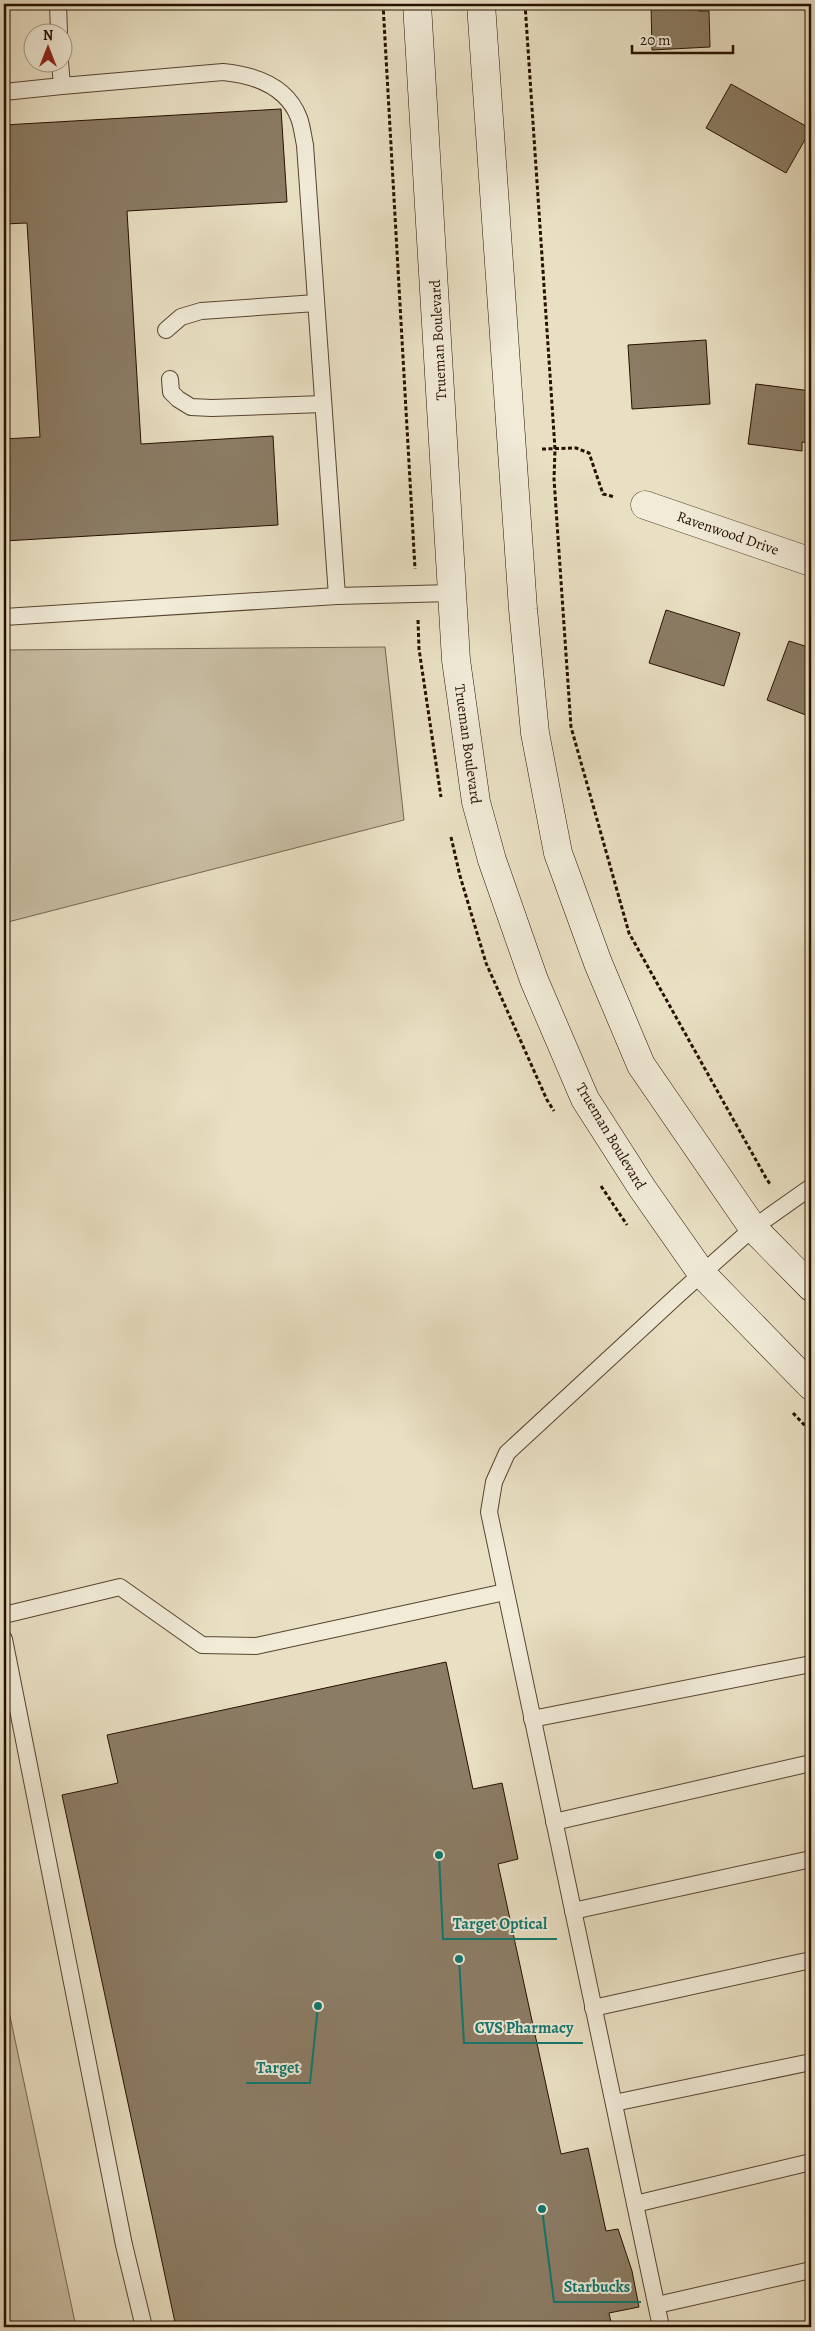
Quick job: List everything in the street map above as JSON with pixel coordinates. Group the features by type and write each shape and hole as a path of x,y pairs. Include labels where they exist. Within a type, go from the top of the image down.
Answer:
{"main road":[{"name":"Trueman Boulevard","path":"417,4 456,660 476,802 492,860 534,980 585,1099 642,1188 703,1274 811,1386"},
{"path":"481,4 522,609 535,733 558,853 598,963 641,1065 754,1228 811,1287"},
{"name":"Ravenwood Drive","path":"645,505 811,562"}],"lane":[{"path":"58,4 59,22"},
{"path":"61,72 62,86"},
{"path":"4,92 223,72 254,77 268,83 284,96 299,117 305,145 337,596"},
{"path":"166,330 182,316 201,311 316,303"},
{"path":"170,379 171,392 191,407 323,404"},
{"path":"4,617 337,596 452,593"},
{"path":"661,2327 488,1512 494,1482 507,1453 679,1294 754,1228 811,1187"},
{"path":"4,1615 120,1587 202,1645 256,1646 505,1592"},
{"path":"4,1639 124,2245 144,2327"},
{"path":"532,1719 811,1664"},
{"path":"554,1822 811,1763"},
{"path":"573,1911 811,1859"},
{"path":"594,2008 811,1960"},
{"path":"614,2103 811,2062"},
{"path":"635,2204 811,2162"},
{"path":"657,2305 811,2270"}],"path":[{"path":"525,4 555,449 554,479 571,727 629,933 766,1178 811,1227"},
{"path":"510,450 576,448 589,453 602,494 645,505"}],"shaded area":[{"path":"385,647 404,820 4,923 4,650"},
{"path":"4,1988 76,2327 4,2327"}],"building":[{"path":"651,4 699,4 699,11 709,11 710,47 652,50"},
{"path":"731,84 811,129 786,173 706,128"},
{"path":"281,109 287,202 127,211 141,444 273,436 278,525 4,541 4,439 40,437 27,223 4,224 4,125"},
{"path":"706,340 710,404 632,409 628,345"},
{"path":"756,384 811,391 811,443 802,442 802,451 748,444"},
{"path":"666,610 740,633 724,686 649,663"},
{"path":"789,641 811,648 811,717 767,700"},
{"path":"446,1662 473,1789 502,1783 518,1859 498,1864 561,2154 588,2148 606,2231 618,2229 632,2271 639,2307 609,2313 612,2327 176,2327 62,1795 118,1783 107,1735"}],"place":[{"name":"Target Optical","path":"439,1855"},
{"name":"CVS Pharmacy","path":"459,1959"},
{"name":"Target","path":"318,2006"},
{"name":"Starbucks","path":"542,2209"}]}
